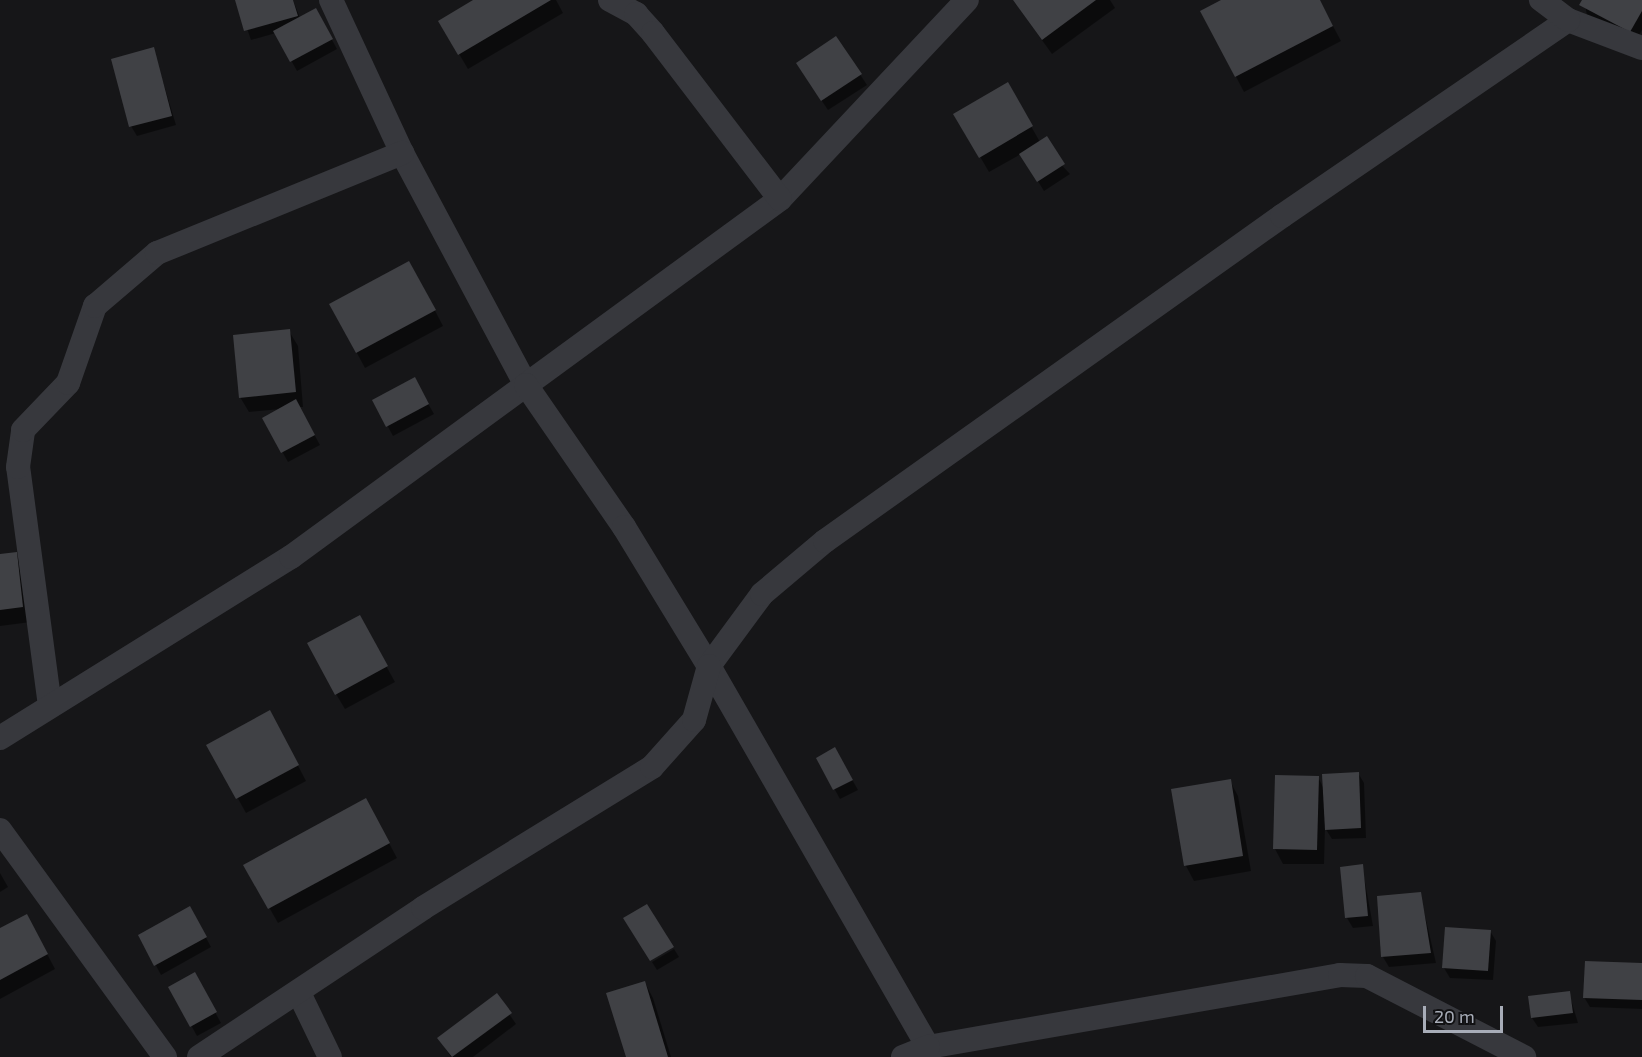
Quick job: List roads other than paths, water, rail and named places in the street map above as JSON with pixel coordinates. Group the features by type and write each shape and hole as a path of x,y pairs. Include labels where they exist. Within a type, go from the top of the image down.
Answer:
{"street":[{"path":"331,0 402,153 526,385 624,527 709,666 928,1047"},
{"path":"610,0 636,14 653,33 780,200"},
{"path":"0,738 291,557 780,200 967,0"},
{"path":"1541,0 1568,20 1642,48"},
{"path":"199,1057 423,909 652,766 694,720 709,666 762,594 825,542 1282,216 1568,20"},
{"path":"50,706 18,467 23,430 79,365 95,306 156,253 402,153"},
{"path":"0,830 165,1057"},
{"path":"903,1057 928,1047 1349,975 1367,975 1524,1057"},
{"path":"299,993 330,1057"}]}
